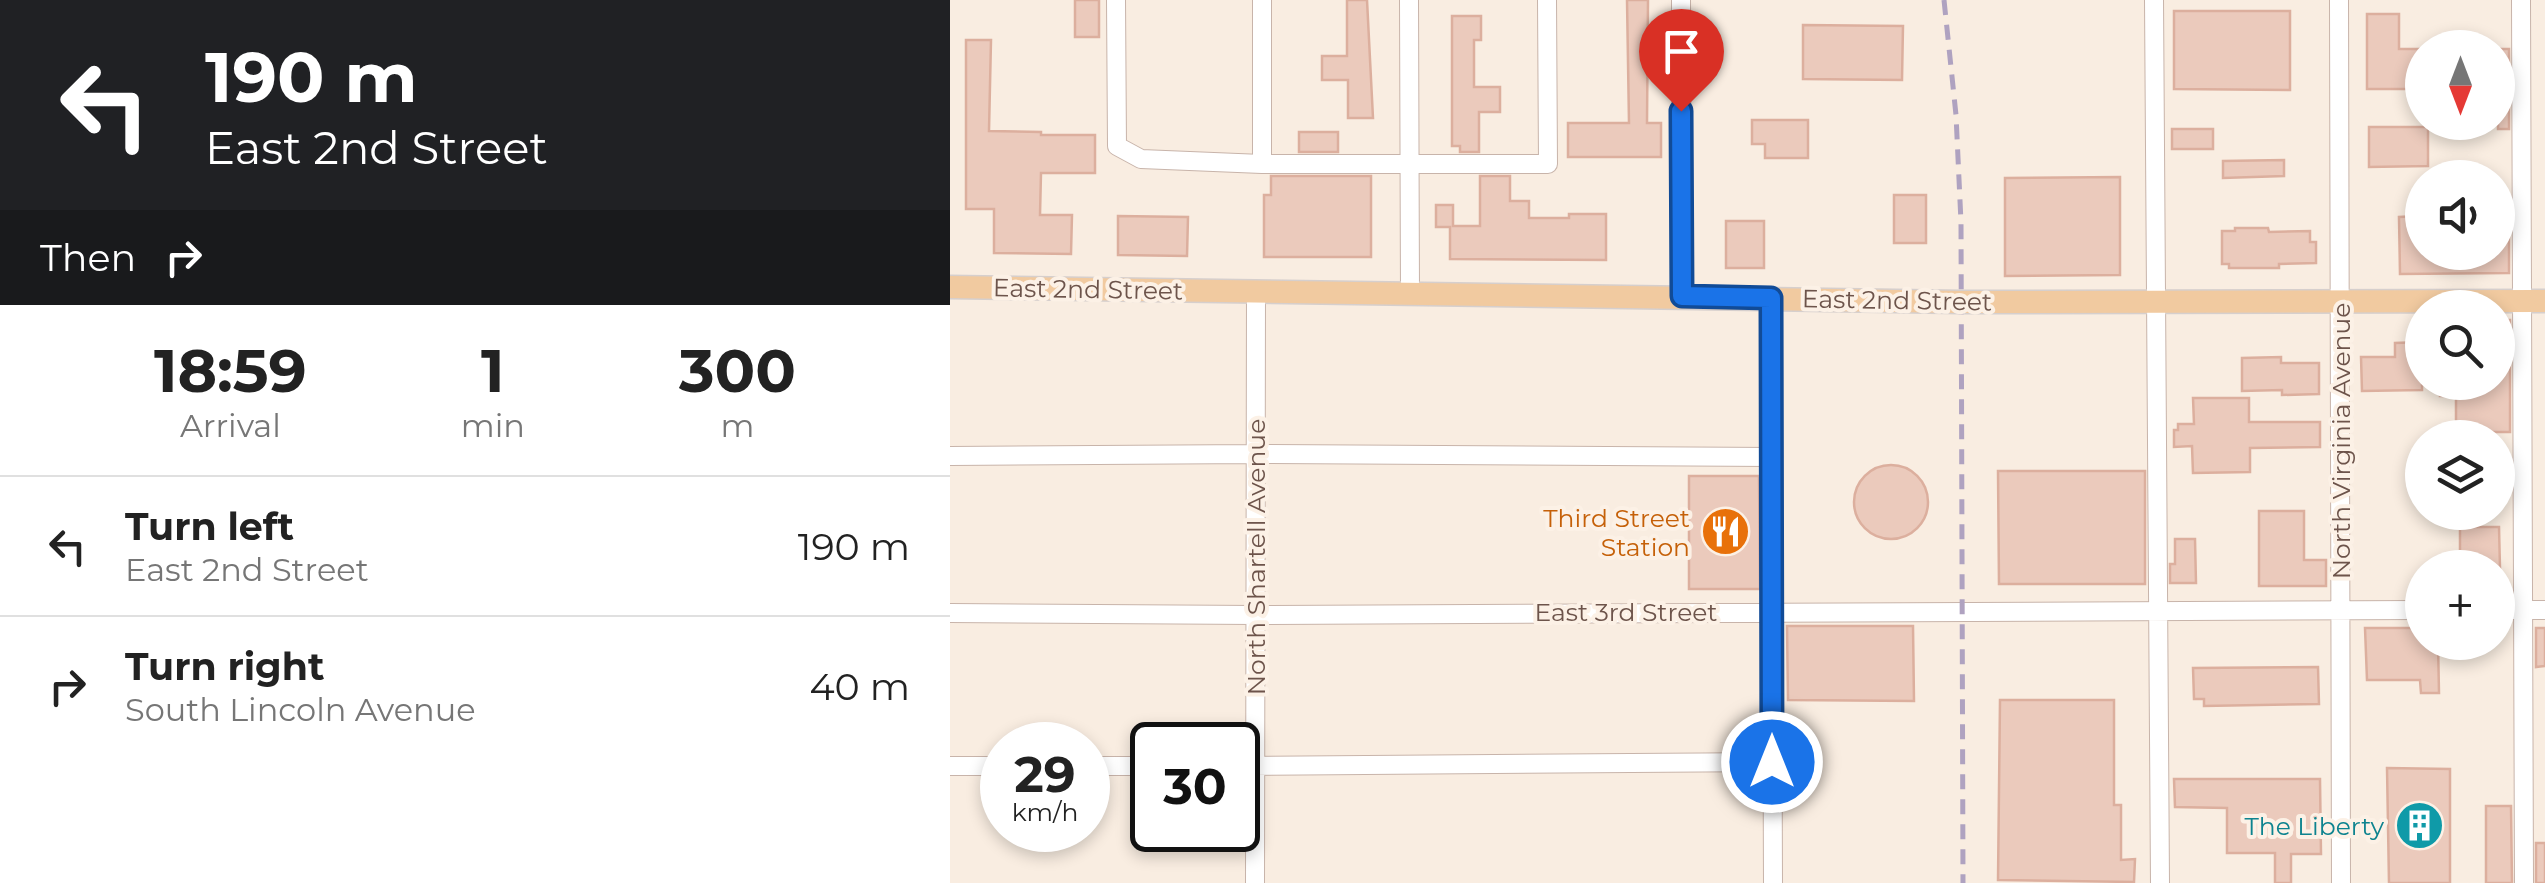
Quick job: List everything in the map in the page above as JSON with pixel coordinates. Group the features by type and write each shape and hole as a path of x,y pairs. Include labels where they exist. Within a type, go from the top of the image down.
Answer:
{"main road":[{"name":"East 2nd Street","path":"950,287 1962,302 2534,301"}],"street":[{"path":"1116,0 1117,146 1141,158 1409,166 1548,164 1547,0"},
{"path":"1262,0 1262,164"},
{"path":"1409,0 1410,294"},
{"path":"1681,0 1682,296"},
{"path":"2154,0 2160,883"},
{"name":"North Virginia Avenue","path":"2339,0 2341,883"},
{"path":"2521,0 2534,301 2522,610 2524,883"},
{"name":"North Shartell Avenue","path":"1250,722 1256,614 1256,292"},
{"path":"1771,298 1772,883"},
{"path":"950,456 1772,457"},
{"name":"East 3rd Street","path":"950,613 2405,610"},
{"path":"2515,610 2545,610"},
{"path":"1260,766 1772,762"},
{"path":"950,766 980,766"},
{"name":"North Shartell Avenue","path":"1253,852 1255,883"}],"building":[{"path":"1075,0 1099,0 1099,37 1075,37"},
{"path":"1347,0 1367,0 1373,118 1348,118 1348,80 1322,80 1322,56 1347,56"},
{"path":"1627,0 1648,0 1647,123 1661,123 1661,157 1568,157 1568,123 1629,123"},
{"path":"2174,11 2290,11 2290,90 2174,89"},
{"path":"2367,14 2399,14 2399,49 2405,49 2405,89 2367,89"},
{"path":"1452,16 1481,16 1481,40 1474,40 1474,87 1500,87 1500,112 1479,112 1479,152 1460,152 1460,146 1452,146"},
{"path":"1803,25 1903,26 1902,80 1803,79"},
{"path":"966,40 991,40 989,131 1095,135 1095,173 1041,173 1040,215 1072,215 1071,254 994,253 994,209 966,209"},
{"path":"1752,120 1808,120 1808,158 1765,158 1765,144 1752,144"},
{"path":"2369,127 2405,127 2405,140 2428,140 2428,160 2405,160 2405,166 2369,167"},
{"path":"2172,129 2213,129 2213,149 2172,149"},
{"path":"1299,132 1338,132 1338,152 1299,152"},
{"path":"2284,160 2284,176 2223,178 2223,161"},
{"path":"1271,176 1371,176 1371,257 1264,257 1264,195 1271,195"},
{"path":"1480,176 1510,176 1510,201 1529,201 1529,218 1606,214 1606,260 1450,259 1450,227 1436,227 1436,205 1453,205 1453,226 1480,226"},
{"path":"2120,177 2120,275 2005,276 2005,178"},
{"path":"1894,195 1926,195 1926,243 1894,243"},
{"path":"1118,216 1188,217 1187,256 1118,255"},
{"path":"2399,217 2405,217 2405,270 2509,273 2400,274"},
{"path":"1726,221 1764,221 1764,268 1726,268"},
{"path":"2222,231 2310,231 2310,242 2316,242 2316,263 2229,268 2229,264 2222,264"},
{"path":"2395,343 2405,343 2405,390 2362,391 2361,357 2395,357"},
{"path":"2281,357 2281,363 2319,363 2319,394 2242,391 2242,358"},
{"path":"2193,398 2249,398 2249,422 2320,422 2320,447 2250,448 2250,472 2193,473 2192,446 2174,447 2174,430 2178,430 2178,424 2194,424"},
{"path":"2456,400 2510,400 2510,420 2456,420"},
{"path":"1891,465 1917,476 1928,502 1917,528 1891,539 1865,528 1854,502 1865,476"},
{"path":"1998,471 2145,471 2145,584 1999,584"},
{"name":"Third Street Station","path":"1689,476 1759,476 1760,589 1689,589"},
{"path":"2259,511 2304,511 2304,560 2326,560 2326,586 2259,586"},
{"path":"2460,530 2499,530 2500,550 2460,550"},
{"path":"2175,539 2195,539 2196,583 2170,583"},
{"path":"1787,626 1913,626 1914,701 1788,700"},
{"path":"2365,628 2405,628 2405,660 2438,660 2439,693 2421,693 2420,680 2367,680"},
{"path":"2536,628 2545,628 2545,666 2536,667"},
{"path":"2318,667 2319,704 2204,706 2204,699 2194,699 2193,668"},
{"path":"2000,700 2114,700 2114,805 2121,805 2121,860 2135,859 2134,882 1998,880"},
{"name":"The Liberty","path":"2387,768 2450,769 2450,883 2389,883"},
{"path":"2174,779 2320,779 2321,854 2291,854 2291,883 2275,883 2275,853 2227,853 2227,808 2175,807"},
{"path":"2486,806 2511,806 2512,883 2486,883"},
{"path":"2536,843 2545,843 2545,883 2536,883"}],"railway":[{"path":"1944,0 1956,115 1961,222 1963,883"}],"place":[{"name":"Third Street Station","path":"1725,532"},
{"name":"The Liberty","path":"2419,826"}],"route":[{"path":"1681,111 1682,296 1771,298 1772,762"}]}
